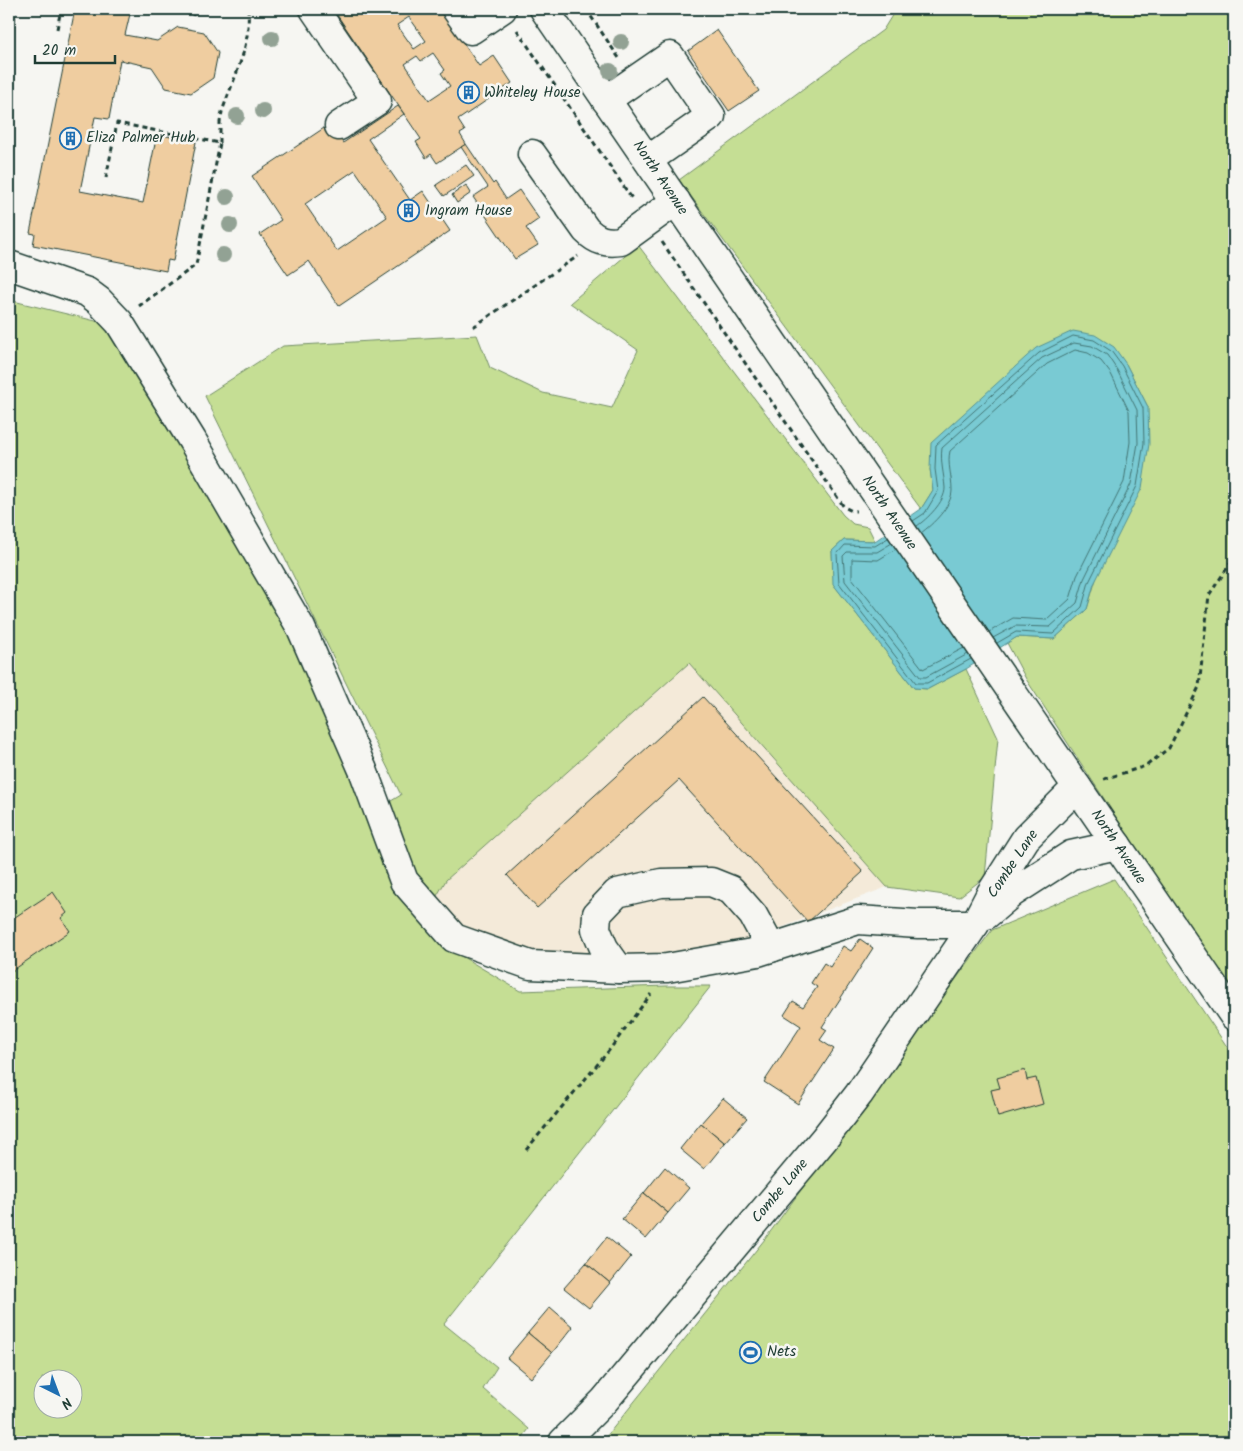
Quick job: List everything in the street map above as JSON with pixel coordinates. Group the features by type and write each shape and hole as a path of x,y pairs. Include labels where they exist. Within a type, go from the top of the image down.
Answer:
{"street":[{"path":"314,9 377,101 338,126"},
{"path":"456,9 471,30 508,17"},
{"name":"North Avenue","path":"544,9 1234,1016"},
{"path":"606,100 670,56 711,116 648,160"},
{"path":"532,154 586,230 601,241 620,241 676,202"},
{"path":"9,265 87,292 99,301 118,322 192,440 301,628 363,770 404,881 454,938 530,965 620,969 667,968 758,952 858,920 918,924 976,924"},
{"name":"Combe Lane","path":"563,1442 604,1401 830,1131 859,1094 976,924 991,893 1026,838 1077,787"},
{"name":"Combe Lane","path":"976,924 1012,893 1071,855 1117,844"},
{"path":"620,969 604,948 596,928 597,914 617,893 661,883 711,882 731,890 753,915 771,948"}],"path":[{"path":"9,48 16,9"},
{"path":"57,30 61,9"},
{"path":"193,16 194,9"},
{"path":"118,322 196,265 220,143 222,112 248,35 248,9"},
{"path":"586,9 635,80"},
{"path":"508,17 844,506 852,511 885,507"},
{"path":"106,178 117,123 220,143"},
{"path":"473,327 601,241"},
{"path":"1077,787 1146,766 1169,748 1199,687 1209,595 1234,558"},
{"path":"526,1150 607,1053 649,999 667,968"}],"shaded area":[{"path":"689,663 887,887 707,956 547,958 473,934 434,901 446,880"}],"green space":[{"path":"896,9 1234,9 1234,991 1129,837 1026,679 1007,643 1017,637 1054,639 1087,609 1148,407 1126,364 930,469 933,490 921,509 679,180 883,30"},
{"path":"638,245 843,515 853,524 868,527 875,541 844,540 832,551 834,585 914,688 928,689 966,669 998,738 985,877 959,897 887,887 689,663 446,880 434,901 441,944 520,991 711,986 444,1324 497,1367 483,1389 529,1429 519,1442 9,1442 9,300 108,324 284,624 342,757 371,813 401,795 205,396 283,346 477,335 490,368 543,393 612,408 638,350 570,303"},
{"path":"1114,879 1234,1057 1234,1442 602,1442 765,1239 992,930"}],"water":[{"path":"1073,331 1095,335 1114,347 1126,364 1148,407 1149,444 1142,488 1094,584 1087,609 1054,639 1017,637 966,669 928,689 914,688 833,584 832,551 844,540 875,541 921,509 933,490 930,469 931,443 1036,348"}],"building":[{"name":"Eliza Palmer Hub","path":"75,9 103,9 130,14 125,35 157,41 178,27 204,32 218,53 213,78 191,93 166,88 152,67 120,60 109,119 95,117 80,191 143,203 157,134 196,142 173,261 168,260 166,271 33,245 35,234 30,233"},
{"path":"321,9 333,9 325,15"},
{"name":"Whiteley House","path":"333,9 440,9 479,66 494,56 512,83 458,120 465,131 460,134 466,144 437,163 431,154 426,158 416,142 421,139","holes":["409,17 426,41 414,49 397,25","433,53 445,70 441,73 450,86 429,100 405,64 417,56 421,61"]},
{"path":"717,30 759,91 729,111 688,51"},
{"name":"Ingram House","path":"398,106 404,114 368,139 410,200 423,191 450,231 339,306 309,261 288,275 260,234 281,220 252,176 330,124 343,143","holes":["355,170 387,217 337,251 305,204"]},
{"path":"466,144 493,184 495,182 506,199 519,190 539,219 526,228 538,245 515,259 473,197 488,187 461,147"},
{"path":"466,165 474,176 444,196 436,185"},
{"path":"466,185 471,193 457,203 452,195"},
{"path":"703,697 863,872 808,922 679,780 537,908 507,875"},
{"path":"53,892 67,913 61,918 70,931 9,973 9,921"},
{"path":"860,939 873,948 822,1027 827,1030 820,1040 834,1049 798,1104 764,1082 801,1026 784,1015 793,1001 803,1007 817,987 811,983 824,963 830,967 843,946 851,951"},
{"path":"1025,1070 1027,1080 1036,1078 1043,1104 998,1117 991,1090 1000,1088 997,1078"},
{"path":"723,1098 747,1118 725,1143 701,1123"},
{"path":"701,1123 725,1143 704,1169 680,1149"},
{"path":"665,1167 689,1188 668,1213 644,1193"},
{"path":"644,1193 668,1213 646,1239 622,1219"},
{"path":"607,1237 631,1257 610,1283 586,1263"},
{"path":"586,1263 610,1283 589,1308 564,1288"},
{"path":"550,1307 573,1327 552,1353 528,1333"},
{"path":"528,1333 552,1353 531,1378 507,1358"}],"place":[{"name":"Whiteley House","path":"468,93"},
{"name":"Eliza Palmer Hub","path":"70,138"},
{"name":"Ingram House","path":"409,211"},
{"name":"Nets","path":"751,1352"}]}
